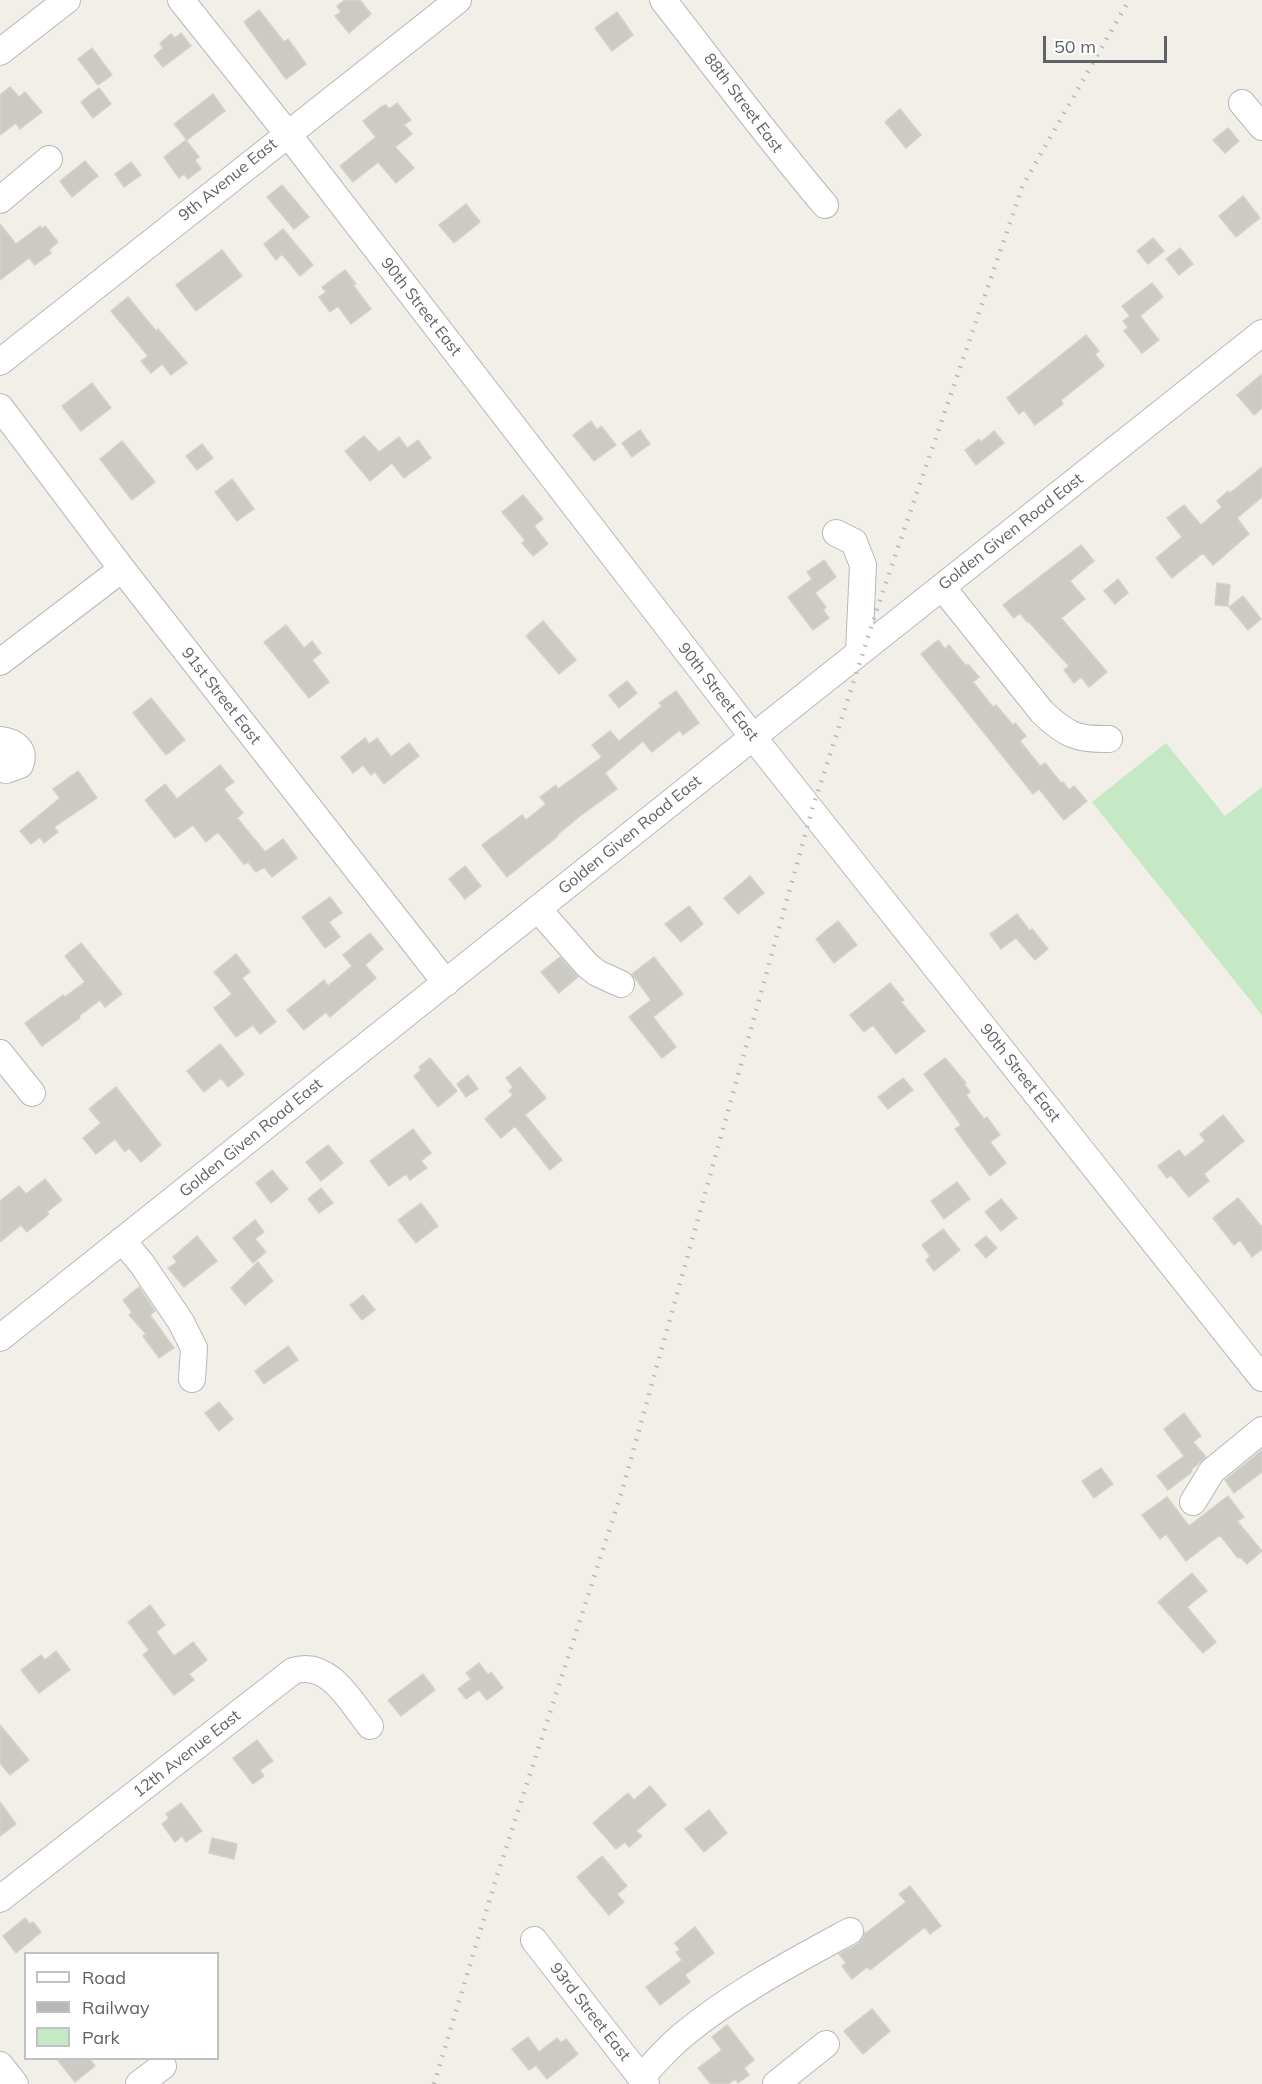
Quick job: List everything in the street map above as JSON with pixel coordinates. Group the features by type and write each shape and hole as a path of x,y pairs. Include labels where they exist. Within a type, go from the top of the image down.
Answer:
{"street":[{"path":"0,52 67,0"},
{"name":"90th Street East","path":"181,0 287,133 753,737 1262,1378"},
{"name":"9th Avenue East","path":"0,362 458,0"},
{"name":"88th Street East","path":"663,0 778,150 825,205"},
{"path":"1242,103 1262,127"},
{"path":"0,200 49,159"},
{"name":"Golden Given Road East","path":"0,1338 1262,333"},
{"name":"91st Street East","path":"0,407 122,569 446,982"},
{"path":"836,533 854,542 863,565 859,652"},
{"path":"0,662 122,569"},
{"path":"942,587 1042,712 1064,730 1088,740 1109,739"},
{"path":"0,740 15,744 21,750 22,758 20,765 6,770 0,764"},
{"path":"538,909 587,965 597,973 621,984"},
{"path":"0,1053 32,1093"},
{"path":"123,1240 181,1322 194,1348 192,1379"},
{"path":"1193,1502 1212,1471 1262,1430"},
{"name":"12th Avenue East","path":"0,1899 293,1671 304,1668 322,1672 340,1688 370,1725"},
{"path":"644,2080 683,2035 735,1998 796,1960 850,1931"},
{"name":"93rd Street East","path":"534,1940 644,2080"},
{"path":"776,2084 826,2044"},
{"path":"0,2065 15,2084"},
{"path":"139,2084 163,2066"}],"green space":[{"path":"1166,743 1225,816 1262,787 1262,1015 1092,802"}],"building":[{"path":"345,0 360,0 371,14 349,33 335,16 341,12 337,6"},
{"path":"259,10 284,42 288,39 306,64 286,79 244,22"},
{"path":"617,12 633,35 612,51 595,28"},
{"path":"181,33 191,46 163,67 154,56 163,48 160,43 171,34 175,38"},
{"path":"92,48 112,75 98,85 78,59"},
{"path":"10,87 19,97 25,92 42,112 20,129 16,123 0,135 0,95"},
{"path":"99,88 111,104 93,118 81,102"},
{"path":"213,94 225,111 187,140 174,124"},
{"path":"397,103 411,120 404,125 412,134 395,147 414,168 396,183 378,162 353,182 340,166 376,137 363,121 381,107 386,105 389,109"},
{"path":"900,109 921,135 906,148 885,122"},
{"path":"1228,128 1239,141 1225,153 1213,140"},
{"path":"186,140 199,157 195,160 201,169 188,179 184,174 179,178 164,157"},
{"path":"85,161 98,176 72,197 60,181"},
{"path":"131,162 141,175 124,187 115,174"},
{"path":"282,185 309,217 294,229 267,197"},
{"path":"1243,196 1260,218 1236,237 1219,216"},
{"path":"466,204 480,222 454,243 439,225"},
{"path":"0,224 16,244 40,226 42,229 45,226 58,242 49,250 51,253 35,265 29,258 0,280"},
{"path":"283,229 313,265 300,276 282,254 276,260 264,244"},
{"path":"1153,238 1164,251 1148,264 1137,251"},
{"path":"1180,248 1193,264 1179,275 1166,259"},
{"path":"222,250 242,276 196,311 176,285"},
{"path":"345,270 371,309 351,324 338,306 330,312 319,297 326,292 322,287"},
{"path":"1152,283 1163,297 1140,316 1159,340 1142,353 1124,331 1128,327 1123,321 1130,316 1122,306"},
{"path":"128,297 187,363 171,375 162,364 151,373 141,361 148,356 111,311"},
{"path":"1086,335 1099,351 1095,354 1104,366 1061,400 1063,404 1035,425 1024,410 1019,414 1007,398"},
{"path":"1262,374 1262,408 1254,415 1237,395"},
{"path":"92,383 111,408 81,431 62,406"},
{"path":"591,421 597,430 601,426 616,445 594,461 573,435"},
{"path":"640,430 650,444 632,457 622,443"},
{"path":"994,431 1004,443 976,465 965,450 979,439 981,442"},
{"path":"364,436 379,452 399,437 407,448 418,440 431,458 404,478 392,463 370,481 345,451"},
{"path":"122,441 155,482 132,500 100,459"},
{"path":"202,444 213,458 197,470 186,456"},
{"path":"1262,467 1262,497 1237,518 1249,534 1213,565 1203,553 1172,578 1156,558 1182,537 1167,518 1184,505 1201,525 1222,507 1217,501"},
{"path":"232,479 254,509 237,521 215,492"},
{"path":"523,495 543,519 534,526 548,544 533,556 522,543 525,540 502,512"},
{"path":"1081,545 1094,561 1070,581 1085,599 1061,618 1107,672 1089,687 1081,677 1074,683 1064,670 1069,666 1020,613 1014,618 1003,605"},
{"path":"824,560 836,577 815,593 826,607 823,610 829,618 813,630 788,597 812,579 807,572"},
{"path":"1118,579 1128,593 1115,604 1104,591"},
{"path":"1217,583 1230,585 1228,606 1215,605"},
{"path":"1243,596 1261,619 1248,630 1229,607"},
{"path":"543,621 576,660 559,674 526,636"},
{"path":"286,625 304,648 312,641 321,653 312,660 329,682 309,698 264,642"},
{"path":"938,640 945,649 949,645 966,666 968,664 979,677 973,682 993,707 996,705 1026,736 1020,741 1040,766 1045,763 1062,784 1063,782 1069,790 1074,786 1087,801 1064,820 1039,789 1033,794 921,654"},
{"path":"627,681 637,693 619,708 609,695"},
{"path":"676,691 699,723 683,735 680,730 652,752 643,741 605,773 617,789 580,816 507,877 482,845 522,815 526,820 546,804 540,797 556,785 558,789 602,757 592,745 610,731 619,741 662,706 659,703"},
{"path":"151,698 185,740 166,755 133,713"},
{"path":"365,738 369,744 377,738 391,757 409,743 419,756 384,784 375,772 371,775 363,765 353,773 341,757"},
{"path":"220,765 234,782 224,789 243,813 237,818 265,852 283,839 297,858 272,877 264,867 256,872 248,862 244,864 218,832 206,842 193,825 175,838 145,800 165,784 177,799"},
{"path":"78,771 97,798 54,827 58,832 44,843 40,837 31,844 20,831 60,798 53,789"},
{"path":"465,866 481,886 465,899 449,879"},
{"path":"750,876 764,893 738,914 724,898"},
{"path":"330,897 342,913 329,922 340,937 325,948 302,917"},
{"path":"689,906 703,924 681,942 665,924"},
{"path":"1017,914 1048,949 1035,960 1016,938 1001,949 990,934"},
{"path":"838,921 857,945 834,963 816,939"},
{"path":"370,933 383,949 365,965 376,978 330,1017 326,1012 304,1030 287,1010 324,980 328,986 352,966 343,955"},
{"path":"81,943 122,994 105,1007 100,1000 42,1046 25,1023 85,982 65,956"},
{"path":"236,954 250,972 242,978 276,1022 260,1034 253,1025 236,1037 214,1008 232,994 214,972"},
{"path":"560,957 578,977 559,993 541,972"},
{"path":"654,957 683,994 653,1017 676,1047 662,1058 629,1017 651,1000 632,974"},
{"path":"890,983 904,1000 901,1002 925,1031 896,1054 873,1025 864,1032 850,1015"},
{"path":"220,1044 244,1074 228,1087 221,1078 204,1092 187,1071"},
{"path":"430,1058 457,1091 438,1107 414,1076 421,1070 419,1067"},
{"path":"945,1058 966,1083 964,1084 970,1092 966,1095 984,1119 987,1117 1000,1135 990,1142 1006,1163 990,1176 955,1129 961,1125 924,1074"},
{"path":"520,1067 546,1098 525,1115 562,1160 550,1170 515,1126 501,1138 485,1119 513,1095 509,1091 513,1087 506,1078"},
{"path":"468,1075 478,1089 466,1097 457,1084"},
{"path":"903,1078 913,1090 888,1109 878,1097"},
{"path":"116,1087 161,1145 141,1162 129,1148 125,1152 115,1139 96,1154 83,1138 101,1123 89,1109"},
{"path":"1223,1115 1244,1141 1204,1174 1209,1181 1189,1197 1171,1175 1167,1178 1158,1166 1179,1150 1185,1157 1205,1141 1200,1134"},
{"path":"413,1129 431,1153 421,1161 427,1168 410,1180 406,1174 389,1186 370,1161"},
{"path":"328,1145 343,1163 321,1181 306,1162"},
{"path":"272,1170 288,1189 271,1203 256,1183"},
{"path":"45,1179 62,1200 27,1232 21,1225 0,1242 0,1201 19,1186 26,1194"},
{"path":"957,1182 970,1199 944,1219 931,1201"},
{"path":"321,1188 333,1203 319,1213 308,1199"},
{"path":"1238,1198 1262,1227 1262,1249 1252,1257 1240,1240 1234,1245 1213,1218"},
{"path":"1001,1199 1017,1218 1001,1231 985,1212"},
{"path":"421,1203 438,1226 416,1243 398,1220"},
{"path":"255,1220 264,1232 255,1239 266,1252 253,1263 233,1238"},
{"path":"943,1229 960,1250 934,1271 926,1260 930,1256 922,1245"},
{"path":"197,1236 217,1261 184,1287 168,1268 177,1262 173,1257"},
{"path":"986,1236 997,1248 986,1258 975,1245"},
{"path":"258,1262 273,1281 245,1305 231,1288"},
{"path":"139,1287 155,1311 150,1315 174,1348 159,1358 143,1336 146,1334 129,1315 132,1312 123,1300"},
{"path":"363,1295 375,1310 362,1320 350,1305"},
{"path":"288,1346 298,1360 264,1384 255,1371"},
{"path":"219,1402 233,1419 219,1431 205,1413"},
{"path":"1184,1413 1201,1436 1193,1442 1206,1457 1191,1470 1192,1472 1168,1490 1157,1476 1184,1456 1164,1429"},
{"path":"1262,1450 1262,1472 1234,1493 1225,1480"},
{"path":"1101,1468 1113,1484 1094,1498 1082,1481"},
{"path":"1228,1496 1244,1517 1237,1521 1262,1551 1247,1564 1240,1557 1238,1558 1220,1535 1186,1561 1166,1534 1160,1539 1142,1515 1167,1497 1189,1526"},
{"path":"1192,1573 1207,1591 1187,1607 1216,1642 1203,1653 1158,1602"},
{"path":"150,1605 165,1625 156,1632 174,1656 193,1642 207,1660 189,1674 194,1680 174,1695 143,1655 149,1650 128,1622"},
{"path":"56,1651 70,1670 39,1693 21,1670 41,1655 45,1660"},
{"path":"479,1663 488,1675 491,1672 503,1688 487,1700 479,1690 466,1699 458,1689 471,1679 466,1673"},
{"path":"423,1674 435,1690 401,1716 388,1700"},
{"path":"0,1725 29,1760 10,1775 0,1763"},
{"path":"257,1740 273,1761 260,1770 264,1776 253,1784 233,1758"},
{"path":"650,1786 666,1805 636,1831 642,1836 629,1847 625,1842 616,1849 593,1823 628,1793 634,1800"},
{"path":"0,1802 16,1824 0,1836"},
{"path":"181,1803 202,1831 186,1842 182,1836 175,1842 162,1824 169,1818 166,1814"},
{"path":"709,1810 727,1833 704,1852 685,1829"},
{"path":"212,1838 237,1844 234,1859 209,1853"},
{"path":"602,1856 627,1886 617,1894 624,1902 609,1915 577,1877"},
{"path":"910,1886 941,1926 930,1934 925,1927 870,1970 867,1967 852,1979 842,1966 846,1963 839,1954 858,1944 865,1932 906,1902 899,1894"},
{"path":"25,1918 30,1924 33,1922 41,1932 16,1953 3,1936"},
{"path":"695,1927 714,1953 685,1975 690,1982 660,2005 646,1987 682,1960 676,1952 680,1950 675,1943"},
{"path":"872,2009 890,2031 863,2054 844,2031"},
{"path":"727,2025 754,2060 744,2068 749,2075 738,2083 735,2079 728,2084 711,2084 698,2068 722,2050 712,2037"},
{"path":"528,2037 539,2052 557,2038 561,2043 566,2039 578,2054 547,2079 536,2065 529,2070 512,2049"},
{"path":"58,2060 90,2060 95,2066 75,2082"}],"railway":[{"path":"434,2084 495,1882 622,1491 812,810 882,594 1023,185 1129,0"}]}
